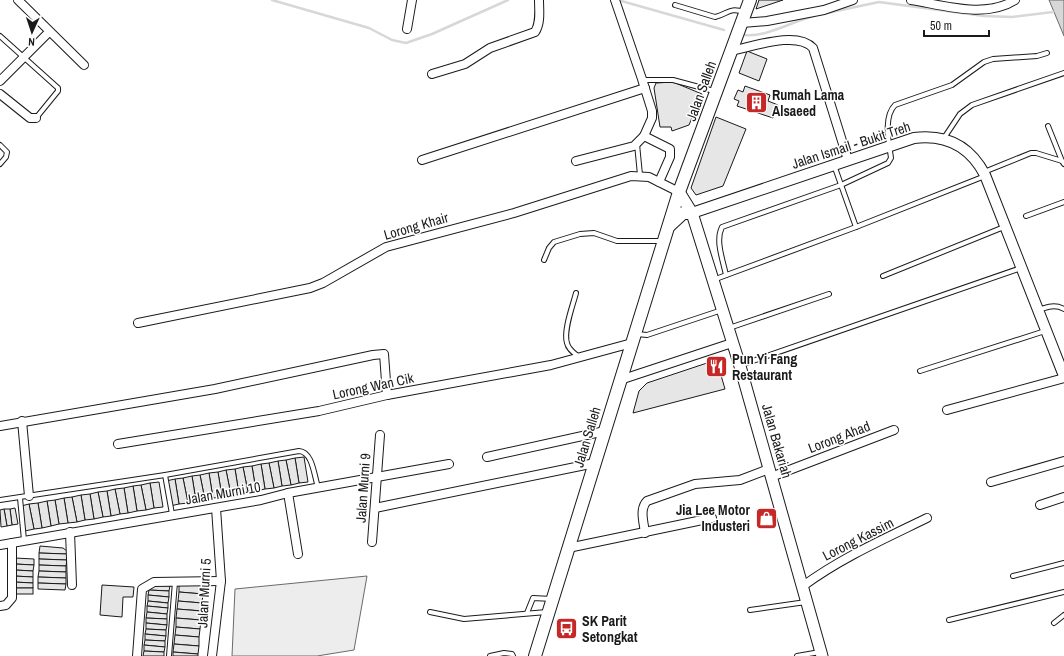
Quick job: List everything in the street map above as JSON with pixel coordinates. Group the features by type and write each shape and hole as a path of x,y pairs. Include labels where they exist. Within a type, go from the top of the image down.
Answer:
{"main road":[{"name":"Jalan Salleh","path":"535,656 679,192 750,0"},
{"name":"Jalan Bakariah","path":"679,192 692,213 740,366 822,654"},
{"path":"668,227 683,213 692,213"}],"street":[{"path":"18,0 49,32 84,64"},
{"path":"407,29 412,0"},
{"path":"432,74 465,64 490,48 535,32 539,20 539,0"},
{"path":"744,18 768,21 824,10 853,0"},
{"path":"911,0 964,9 995,8 1015,0"},
{"path":"576,161 624,149 637,144 644,136 652,115 644,84 617,3"},
{"path":"0,81 49,32"},
{"path":"731,51 790,39 808,43 813,48 848,160"},
{"path":"422,160 644,84"},
{"path":"0,94 30,118 36,118"},
{"path":"644,136 670,149 670,157 659,182"},
{"name":"Jalan Ismail - Bukit Treh","path":"692,213 889,146 920,137 944,139 968,151 984,174 1006,226 1064,377"},
{"path":"640,175 679,192"},
{"name":"Lorong Khair","path":"138,323 310,288 323,283 386,247 514,214 631,176 640,175"},
{"name":"Lorong Wan Cik","path":"118,444 272,420 387,395 551,365 634,338"},
{"path":"620,380 732,343"},
{"path":"0,426 215,389 373,355 384,354 387,395"},
{"path":"947,410 1064,377"},
{"path":"22,421 29,496"},
{"name":"Lorong Ahad","path":"646,533 642,509 643,505 647,501 701,483 740,480 770,473 894,430"},
{"path":"487,457 604,431"},
{"name":"Jalan Murni 9","path":"372,542 380,435"},
{"path":"991,482 1064,461"},
{"path":"375,508 595,463"},
{"name":"Jalan Murni 10","path":"0,545 172,514 216,508 288,493 449,464"},
{"path":"288,493 298,554"},
{"path":"1040,504 1064,497"},
{"name":"Jalan Murni 5","path":"212,656 220,581 216,508"},
{"path":"568,548 646,533 712,518"},
{"name":"Lorong Kassim","path":"803,586 828,568 846,558 927,518"},
{"path":"70,532 72,585"},
{"path":"0,606 6,605 12,598 12,543"},
{"path":"137,656 142,589 154,582 220,581"}],"lane":[{"path":"675,5 715,17 730,10 736,9 744,18"},
{"path":"0,36 24,56 58,89 36,118"},
{"path":"726,275 719,241 719,232 722,227 841,185 888,163 891,158 889,146 889,117 891,109 895,105 952,85 984,62 993,59 1037,56 1047,53"},
{"path":"944,139 960,114 972,105 1064,73"},
{"path":"644,84 673,80 717,91"},
{"path":"1048,126 1063,162"},
{"path":"637,144 640,175"},
{"path":"0,145 7,152 6,157 0,164"},
{"path":"713,280 856,227 1031,153 1036,153 1063,162"},
{"path":"834,165 856,227"},
{"path":"1026,216 1064,202"},
{"path":"883,276 1006,226"},
{"path":"544,260 549,248 554,242 580,234 594,233 617,241 664,241"},
{"path":"740,366 1022,267"},
{"path":"576,293 565,334 566,343 579,357"},
{"path":"728,328 829,294"},
{"path":"1038,310 1049,306 1057,306 1064,309"},
{"path":"634,338 722,310"},
{"path":"920,371 1046,330"},
{"path":"0,500 165,475 304,451 309,455 318,488"},
{"path":"165,475 172,514"},
{"path":"20,498 24,540"},
{"path":"1013,576 1064,563"},
{"path":"169,656 176,582"},
{"path":"949,620 1064,592"},
{"path":"527,614 533,598 552,599"},
{"path":"750,610 807,602"},
{"path":"430,612 464,619 548,612"},
{"path":"1054,623 1064,615"},
{"path":"490,656 504,653 512,654 513,656"},
{"path":"797,656 822,654"}],"shaded area":[{"path":"1049,0 1064,0 1064,36"},
{"path":"367,576 354,650 317,656 232,656 235,589"}],"building":[{"path":"759,0 783,0 756,9"},
{"path":"747,51 767,59 759,81 739,73"},
{"path":"673,82 702,94 689,125 672,131 671,127 660,127 654,88 656,83"},
{"name":"Rumah Lama Alsaeed","path":"745,86 770,95 768,101 778,105 773,118 737,106 739,101 734,99 738,90 743,92"},
{"path":"716,117 746,129 723,186 696,195 691,188"},
{"path":"710,362 718,365 725,389 633,413 639,391 647,383"},
{"path":"304,457 308,482 299,483 295,458"},
{"path":"295,458 299,483 291,485 286,460"},
{"path":"286,460 291,485 282,486 278,461"},
{"path":"278,461 282,486 274,488 269,463"},
{"path":"269,463 274,488 265,489 261,464"},
{"path":"261,464 265,489 256,491 252,466"},
{"path":"252,466 256,491 248,492 243,467"},
{"path":"243,467 248,492 239,494 235,469"},
{"path":"235,469 239,494 231,495 226,470"},
{"path":"226,470 231,495 222,497 218,472"},
{"path":"218,472 222,497 213,498 209,473"},
{"path":"209,473 213,498 205,500 200,475"},
{"path":"200,475 205,500 196,501 192,476"},
{"path":"192,476 196,501 188,503 183,478"},
{"path":"183,478 188,503 179,504 175,479"},
{"path":"175,479 179,504 170,506 166,481"},
{"path":"159,482 163,507 154,508 150,483"},
{"path":"150,483 154,508 146,510 141,485"},
{"path":"141,485 146,510 137,511 133,486"},
{"path":"133,486 137,511 128,513 124,488"},
{"path":"124,488 128,513 120,514 115,489"},
{"path":"115,489 120,514 111,516 107,491"},
{"path":"107,491 111,516 103,517 98,492"},
{"path":"98,492 103,517 94,519 90,494"},
{"path":"90,494 94,519 85,520 81,495"},
{"path":"81,495 85,520 77,522 72,497"},
{"path":"72,497 77,522 68,523 64,498"},
{"path":"64,498 68,523 59,524 55,500"},
{"path":"55,500 59,524 51,526 47,501"},
{"path":"47,501 51,526 42,528 38,503"},
{"path":"38,503 42,528 34,529 29,504"},
{"path":"29,504 34,529 25,531 21,506"},
{"path":"15,508 18,524 12,525 10,509"},
{"path":"4,509 10,509 12,525 7,526"},
{"path":"4,509 7,526 1,527 0,510"},
{"path":"40,546 63,548 67,551 67,554 39,553"},
{"path":"39,553 67,554 67,560 39,559"},
{"path":"15,558 34,559 34,565 15,564"},
{"path":"39,559 67,560 66,566 39,565"},
{"path":"15,564 34,565 33,571 15,570"},
{"path":"39,565 66,566 66,572 39,571"},
{"path":"15,570 33,571 33,577 14,576"},
{"path":"39,571 66,572 66,578 38,577"},
{"path":"14,576 33,577 33,583 14,582"},
{"path":"38,577 66,578 66,584 38,583"},
{"path":"14,582 33,583 33,588 14,588"},
{"path":"38,583 66,584 65,590 38,589"},
{"path":"149,584 170,586 169,591 149,590"},
{"path":"179,584 204,586 203,594 179,592"},
{"path":"102,585 134,587 133,597 123,597 122,617 100,615"},
{"path":"14,588 33,588 33,594 14,594"},
{"path":"149,590 169,591 169,597 148,595"},
{"path":"179,592 203,594 202,603 178,601"},
{"path":"148,595 169,597 168,603 148,601"},
{"path":"148,601 168,603 168,608 147,606"},
{"path":"178,601 202,603 202,611 177,609"},
{"path":"147,606 168,608 167,614 147,612"},
{"path":"177,609 202,611 201,620 176,618"},
{"path":"147,612 167,614 167,619 146,618"},
{"path":"146,618 167,619 167,625 146,623"},
{"path":"176,618 201,620 200,629 176,627"},
{"path":"146,623 167,625 166,630 146,629"},
{"path":"176,627 200,629 199,637 175,635"},
{"path":"146,629 166,630 166,636 145,634"},
{"path":"145,634 166,636 165,641 145,640"},
{"path":"175,635 199,637 199,646 174,644"},
{"path":"145,640 165,641 165,647 144,645"},
{"path":"174,644 199,646 198,654 173,652"},
{"path":"144,645 165,647 164,652 144,651"},
{"path":"144,651 164,652 164,656 143,656"},
{"path":"173,652 198,654 198,656 173,656"}],"waterway":[{"path":"272,0 369,28 392,40 406,43 432,34 508,0"},
{"path":"618,0 724,30"},
{"path":"827,13 879,2 984,16 1012,17 1053,12"},
{"path":"744,35 770,32 814,16"}],"place":[{"name":"Rumah Lama Alsaeed","path":"756,103"},
{"name":"Pun Yi Fang Restaurant","path":"716,367"},
{"name":"Jia Lee Motor Industeri","path":"766,518"},
{"name":"SK Parit Setongkat","path":"567,629"}]}
